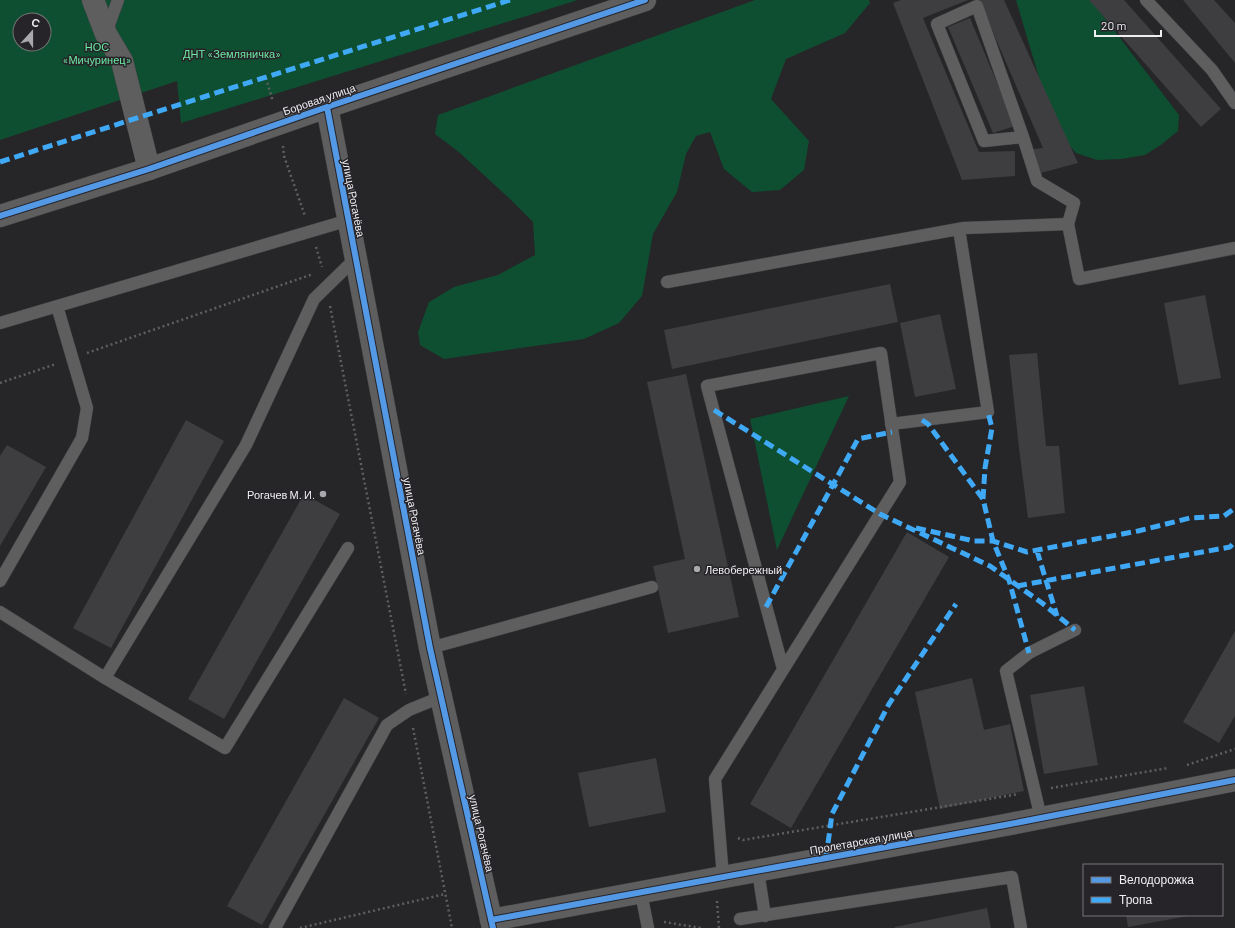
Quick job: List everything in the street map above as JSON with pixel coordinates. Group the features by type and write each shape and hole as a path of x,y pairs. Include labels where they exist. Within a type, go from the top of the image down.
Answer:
{"street":[{"path":"93,0 106,34 122,61 149,169"},
{"name":"Боровая улица","path":"0,216 149,169 279,123 645,0"},
{"name":"улица Рогачёва","path":"327,107 430,648 492,924"},
{"name":"Пролетарская улица","path":"492,924 641,893 1235,780"}],"lane":[{"path":"106,34 118,0"},
{"path":"1146,0 1212,70 1235,103"},
{"path":"1023,137 984,141 937,24 977,6 1023,137 1037,181 1074,203 1068,224 1080,279 1235,248"},
{"path":"0,323 348,220"},
{"path":"667,282 959,229 1068,224"},
{"path":"891,424 988,412 959,229"},
{"path":"105,678 246,445 314,300 356,258"},
{"path":"0,581 82,438 86,408 57,306"},
{"path":"719,878 720,834 715,779 900,482 881,353 707,386 783,669"},
{"path":"0,612 105,678 225,748 348,548"},
{"path":"430,648 652,587"},
{"path":"1041,818 1006,671 1029,653 1075,630"},
{"path":"275,928 387,725 409,710 441,697"},
{"path":"758,871 765,916"},
{"path":"740,919 1012,877 1021,928"},
{"path":"641,893 647,923"}],"path":[{"path":"266,78 279,123 284,156 311,231 323,270 452,928"},
{"path":"0,383 323,270"},
{"path":"1185,766 1235,749"},
{"path":"720,834 743,840 1170,768"},
{"path":"719,878 719,928"},
{"path":"300,928 445,894"},
{"path":"647,923 701,928"}],"green space":[{"path":"0,0 578,0 181,123 177,81 0,140"},
{"path":"755,0 869,0 870,3 845,33 786,59 771,99 809,141 804,170 780,190 752,192 724,169 710,132 696,136 686,154 677,192 653,234 642,296 619,323 584,339 444,359 420,345 418,332 429,302 454,287 498,275 535,255 533,222 460,153 435,134 438,115"},
{"path":"1016,0 1091,0 1179,115 1178,131 1145,155 1121,159 1097,160 1076,153 1054,128"},
{"path":"849,396 777,550 750,419"}],"building":[{"path":"901,0 968,0 923,18 979,152 1015,151 1015,176 962,180 893,3"},
{"path":"979,0 1004,0 1078,163 1037,174 1027,150 1043,148"},
{"path":"1089,0 1124,0 1221,109 1201,127"},
{"path":"1183,0 1214,0 1235,23 1235,63"},
{"path":"970,18 1015,126 993,133 948,27"},
{"path":"890,284 898,322 672,369 664,330"},
{"path":"1205,295 1221,378 1179,385 1164,303"},
{"path":"940,314 956,389 915,397 900,323"},
{"path":"1037,353 1046,446 1059,446 1065,513 1028,518 1009,355"},
{"path":"686,374 739,617 668,633 653,566 685,559 647,382"},
{"path":"186,420 224,441 111,648 73,628"},
{"path":"7,445 46,467 0,546 0,456"},
{"path":"304,494 340,514 224,719 188,699"},
{"path":"907,532 949,557 791,828 750,804"},
{"path":"1235,631 1235,716 1219,743 1183,722"},
{"path":"972,678 984,730 1010,724 1024,791 940,809 915,692"},
{"path":"1084,686 1098,765 1044,774 1030,695"},
{"path":"344,698 379,718 262,925 227,906"},
{"path":"656,758 666,812 589,827 578,773"},
{"path":"987,908 991,928 895,928 895,927"},
{"path":"1126,916 1188,916 1128,927"}],"marked path":[{"path":"0,162 510,0"},
{"path":"714,410 880,514 990,566 1042,603 1075,630"},
{"path":"983,499 985,468 992,428 988,412"},
{"path":"922,420 928,424 983,499 993,541 1009,580 1029,653"},
{"path":"766,607 858,439 892,432"},
{"path":"916,528 974,541 993,541 1027,552 1138,531 1190,518 1224,516 1235,508"},
{"path":"1017,586 1230,547 1235,541"},
{"path":"1037,551 1057,616"},
{"path":"826,858 832,814 889,704 956,604"}],"cycle path":[{"path":"0,216 149,169 327,107 645,0"},
{"path":"327,107 430,648 493,928"},
{"path":"491,920 1005,825 1235,780"}],"place":[{"name":"Рогачев М. И.","path":"323,494"},
{"name":"Левобережный","path":"697,569"}],"park label":[{"name":"НОС «Мичуринец»","path":"97,52"},
{"name":"ДНТ «Земляничка»","path":"232,53"}]}
